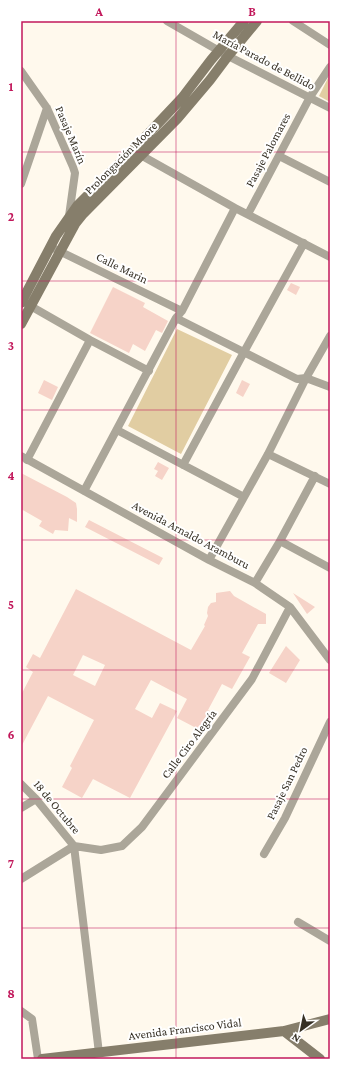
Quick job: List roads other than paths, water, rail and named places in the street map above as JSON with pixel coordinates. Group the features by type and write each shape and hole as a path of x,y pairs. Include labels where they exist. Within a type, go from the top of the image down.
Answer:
{"street":[{"name":"María Parado de Bellido","path":"168,21 224,53 330,108"},
{"name":"Prolongación Moore","path":"21,324 24,304 72,220 83,214 137,153 177,119 210,80 224,53 244,21"},
{"name":"Prolongación Moore","path":"224,53 257,21"},
{"path":"293,21 330,45"},
{"name":"Pasaje Palomares","path":"248,214 310,97 330,67"},
{"name":"Pasaje Marín","path":"21,71 47,108 75,172 72,220"},
{"path":"21,184 47,108"},
{"path":"137,153 235,208 330,257"},
{"path":"279,156 330,182"},
{"path":"84,491 118,430 176,318 182,312 235,208"},
{"path":"183,465 304,243"},
{"name":"Calle Marin","path":"56,249 182,312"},
{"path":"24,304 149,371"},
{"path":"176,318 297,379 306,378 330,387"},
{"path":"209,560 268,454 306,378 330,336"},
{"path":"24,458 90,340"},
{"path":"118,430 244,497"},
{"path":"268,454 330,484"},
{"name":"Avenida Arnaldo Aramburu","path":"24,458 209,560 255,583 290,607 330,660"},
{"path":"255,583 280,541 315,476"},
{"path":"280,541 330,568"},
{"name":"Calle Ciro Alegría","path":"74,846 101,850 122,846 142,827 252,679 290,607"},
{"name":"Pasaje San Pedro","path":"264,854 285,818 330,722"},
{"name":"18 de Octubre","path":"21,784 36,799 74,846"},
{"path":"21,808 36,799"},
{"path":"21,879 58,854 74,846 99,1053"},
{"path":"298,922 330,941"},
{"path":"21,1010 32,1019 38,1059"},
{"name":"Avenida Francisco Vidal","path":"42,1059 62,1058 284,1031 330,1019"},
{"path":"284,1031 320,1059"}]}
